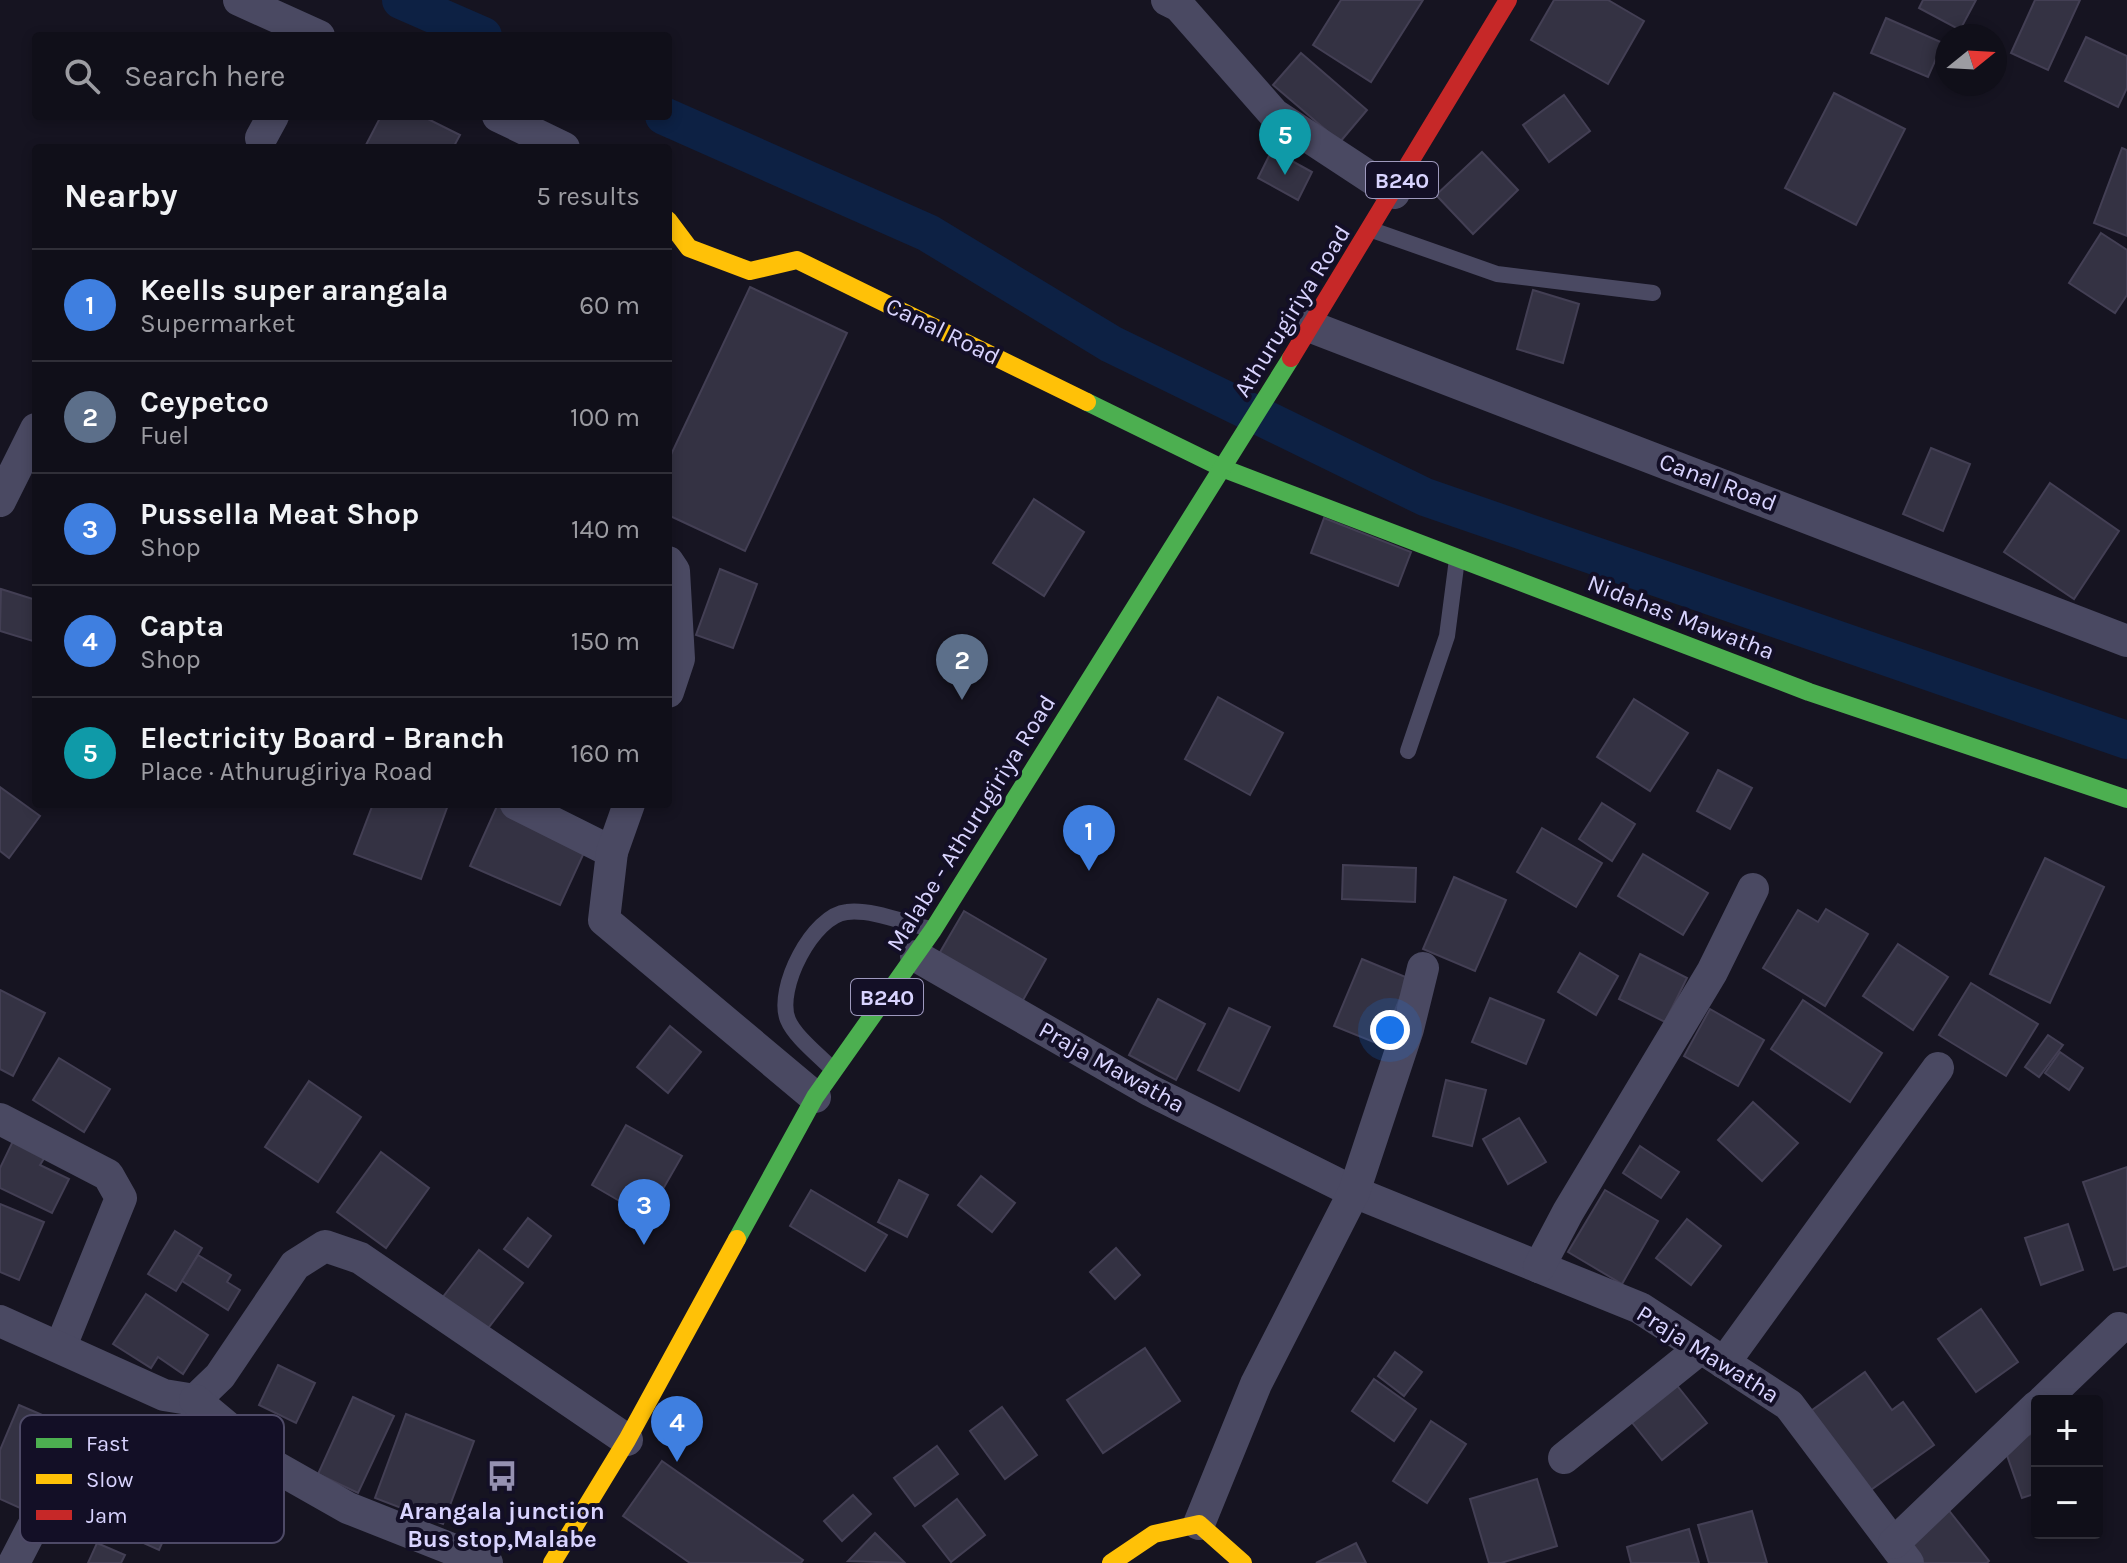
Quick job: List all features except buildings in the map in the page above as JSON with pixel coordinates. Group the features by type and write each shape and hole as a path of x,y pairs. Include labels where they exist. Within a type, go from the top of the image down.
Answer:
{"main road":[{"name":"Athurugiriya Road","path":"1240,441 1394,193 1508,0"},
{"name":"Canal Road","path":"672,225 689,248 750,271 797,260 1222,468"},
{"name":"Malabe - Athurugiriya Road","path":"552,1563 627,1440 815,1097 924,943 1240,441"},
{"name":"Nidahas Mawatha","path":"1222,468 1809,692 2127,799"},
{"path":"1111,1563 1154,1534 1199,1524 1243,1563"}],"street":[{"path":"239,0 310,32"},
{"path":"1167,0 1179,6 1274,114 1394,193"},
{"path":"506,120 556,144"},
{"name":"Canal Road","path":"1309,326 2123,631"},
{"path":"0,501 32,437"},
{"path":"672,568 679,659 672,680"},
{"path":"524,808 612,852"},
{"path":"628,808 612,852 604,920 815,1097"},
{"path":"1539,1267 1568,1212 1712,972 1753,889"},
{"name":"Praja Mawatha","path":"924,943 1149,1090 1354,1192 1640,1308 1789,1405 1901,1553"},
{"path":"1199,1524 1256,1384 1354,1192 1408,1029 1423,968"},
{"path":"1564,1458 1712,1355 1938,1068"},
{"path":"0,1119 108,1175 121,1198 61,1346"},
{"path":"195,1400 220,1376 295,1265 325,1246 360,1258 627,1440"},
{"path":"0,1321 164,1395 195,1400 213,1415"},
{"path":"2049,1395 2119,1328"},
{"path":"1901,1553 2031,1412"},
{"path":"284,1472 348,1508 487,1563"},
{"path":"14,1563 24,1543"}],"lane":[{"path":"1371,230 1497,274 1653,293"},
{"path":"1408,751 1447,636 1457,558"},
{"path":"834,1071 788,1022 783,998 793,966 826,921 846,912 924,943"}],"waterway":[{"path":"401,0 474,32"},
{"path":"672,120 928,233 1111,344 1425,497 2127,740"}],"traffic: fast":[{"path":"737,1239 815,1097 933,930 1291,358"},
{"path":"1087,402 1222,468 1809,692 2127,799"}],"traffic: slow":[{"path":"672,225 689,248 750,271 797,260 1087,402"},
{"path":"552,1563 627,1440 737,1239"},
{"path":"1111,1563 1154,1534 1199,1524 1243,1563"}],"traffic: jam":[{"path":"1291,358 1508,0"}],"place":[{"name":"Electricity Board - Branch","path":"1285,175"},
{"name":"Ceypetco","path":"962,700"},
{"name":"Keells super arangala","path":"1089,871"},
{"name":"Pussella Meat Shop","path":"644,1245"},
{"name":"Capta","path":"677,1462"},
{"name":"Arangala junction Bus stop,Malabe","path":"502,1476"}]}
